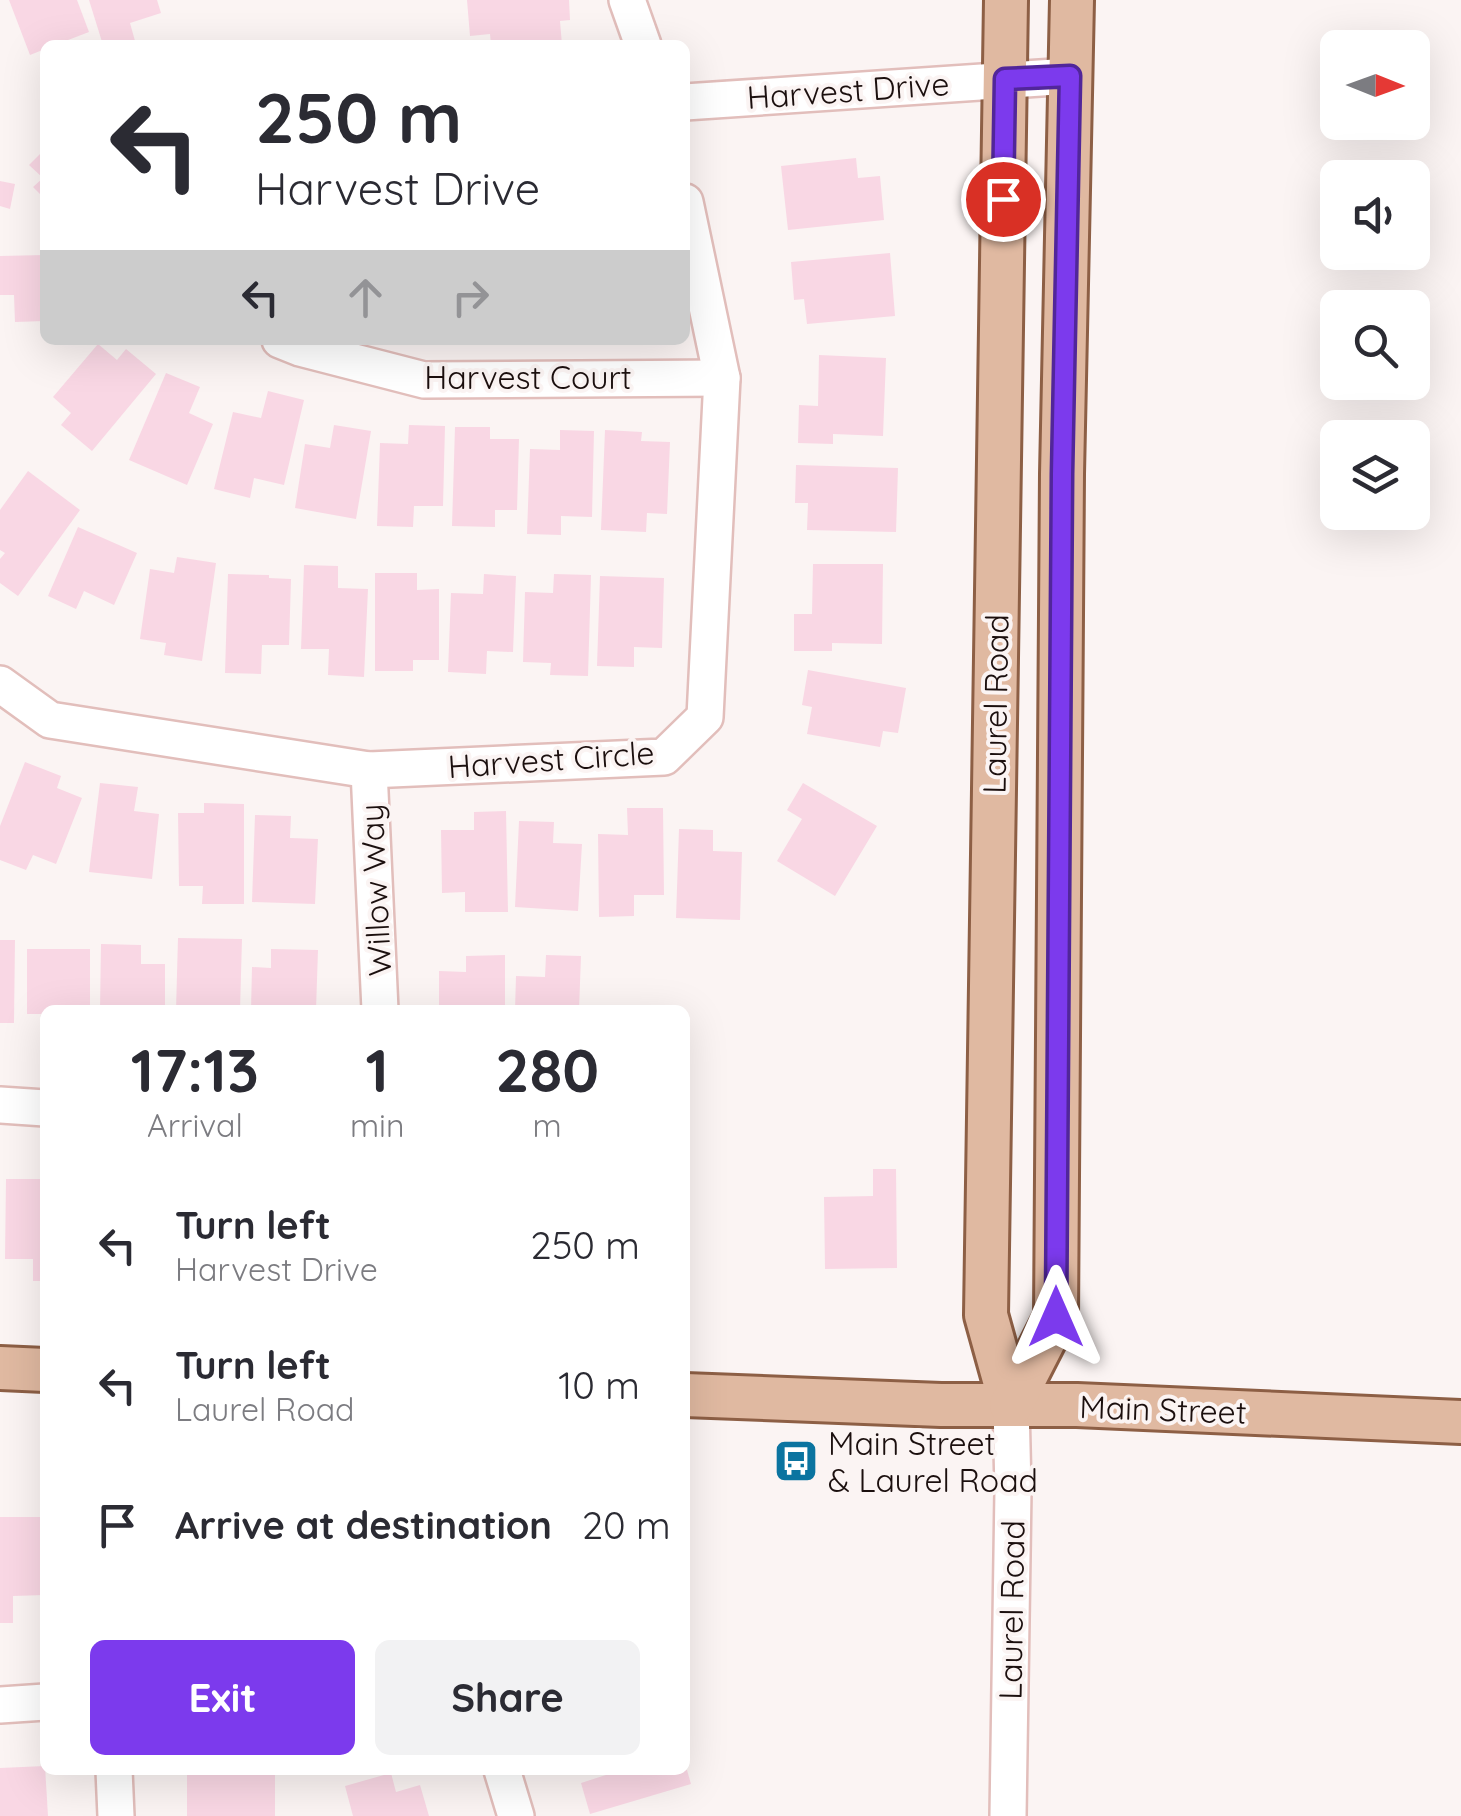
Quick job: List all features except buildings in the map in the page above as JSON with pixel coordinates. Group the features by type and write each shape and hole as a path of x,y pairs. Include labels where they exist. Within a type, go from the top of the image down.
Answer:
{"main road":[{"name":"Laurel Road","path":"1006,0 986,1315 1011,1405"},
{"name":"Laurel Road","path":"1011,1405 1056,1317 1062,474 1072,0"},
{"path":"0,1368 40,1370"},
{"name":"Main Street","path":"690,1395 942,1405 1096,1406 1461,1422"}],"street":[{"path":"627,0 641,40"},
{"name":"Harvest Drive","path":"690,102 1070,76"},
{"name":"Harvest Circle","path":"0,684 50,720 369,770 664,757 704,717 722,378 690,226"},
{"name":"Harvest Court","path":"292,345 424,380 722,378"},
{"name":"Willow Way","path":"369,770 380,1005"},
{"path":"0,1106 40,1108"},
{"name":"Laurel Road","path":"1008,1816 1011,1405"},
{"path":"0,1706 40,1702"},
{"path":"114,1775 116,1816"},
{"path":"504,1775 516,1816"}],"place":[{"name":"Main Street & Laurel Road","path":"796,1461"}],"route":[{"path":"1003,199 1005,79 1070,76 1062,474 1056,1317"}]}
